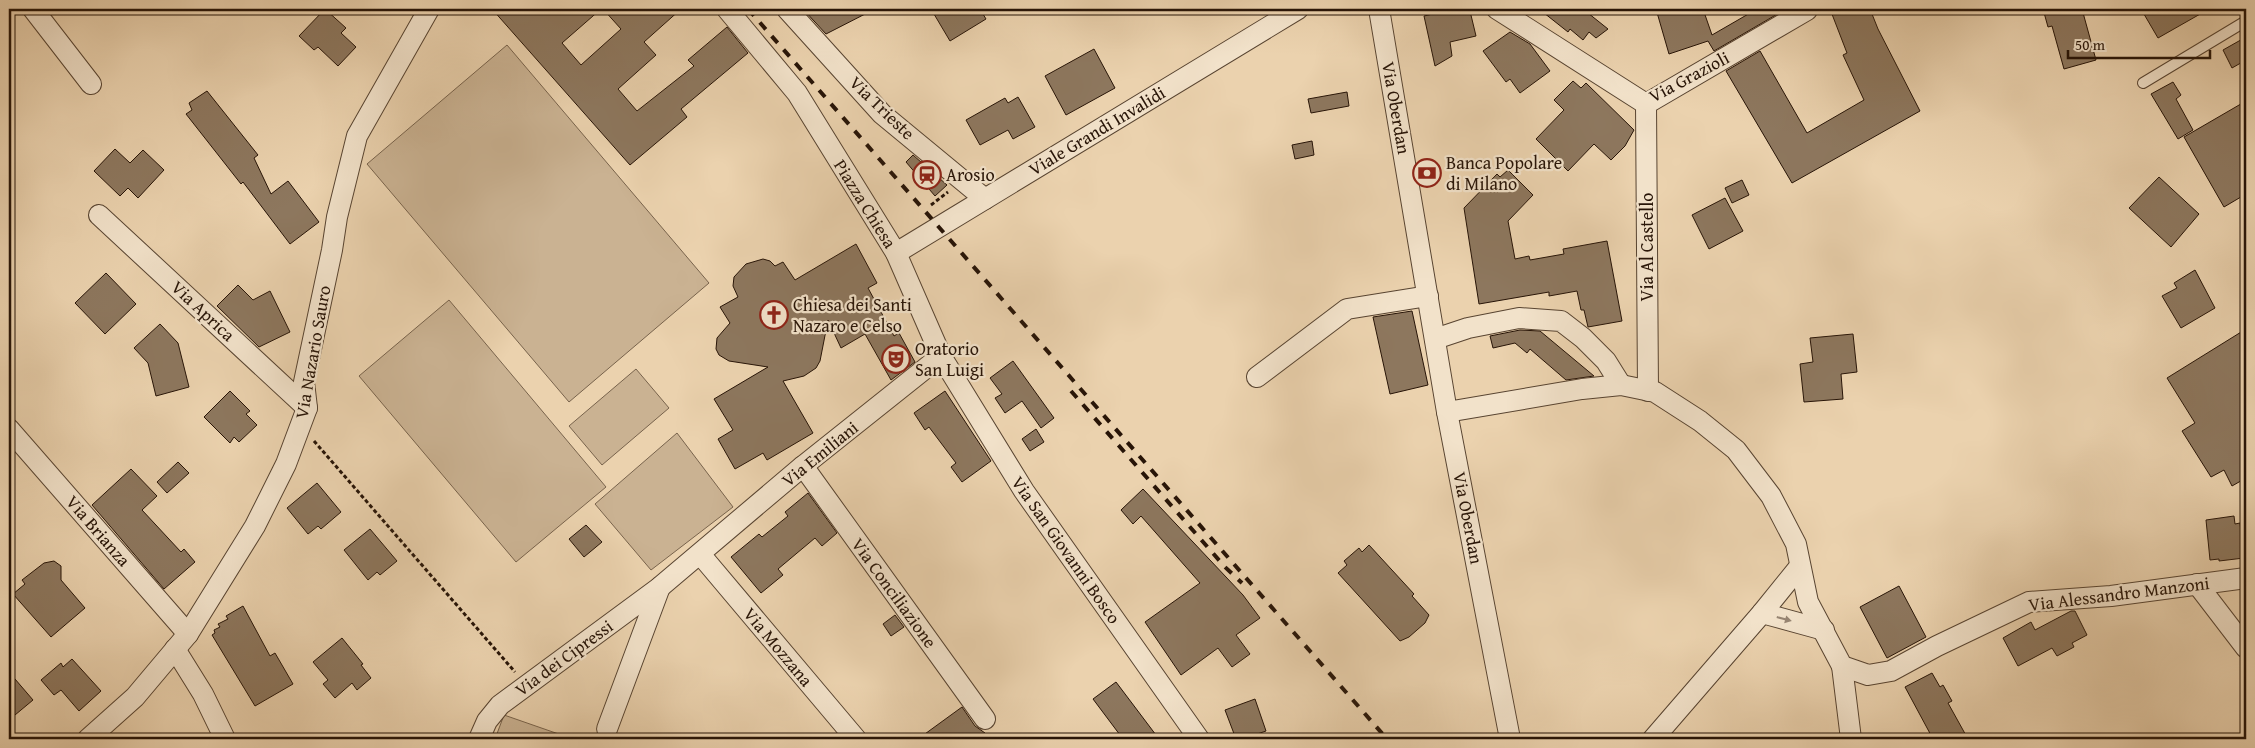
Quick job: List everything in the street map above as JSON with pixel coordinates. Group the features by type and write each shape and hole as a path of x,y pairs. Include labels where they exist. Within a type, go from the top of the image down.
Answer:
{"street":[{"name":"Piazza Chiesa","path":"727,9 797,93 896,253 941,356"},
{"name":"Via Trieste","path":"787,9 882,114 985,199"},
{"name":"Viale Grandi Invalidi","path":"896,253 1298,9"},
{"name":"Via Oberdan","path":"1379,9 1448,412 1510,739"},
{"name":"Via Grazioli","path":"1497,9 1646,104 1807,10"},
{"name":"Via Nazario Sauro","path":"88,739 135,698 188,634 255,526 286,464 304,417 304,382 337,218 356,136 390,80 426,10"},
{"path":"39,11 91,84"},
{"name":"Via Al Castello","path":"1646,104 1648,391"},
{"name":"Via Aprica","path":"99,215 304,417"},
{"path":"1257,377 1348,309 1428,296"},
{"path":"1435,339 1468,328 1519,318 1561,321 1583,338 1606,361 1621,385"},
{"name":"Via Emiliani","path":"700,554 803,466 941,356"},
{"name":"Via San Giovanni Bosco","path":"941,356 1024,492 1199,739"},
{"path":"1448,412 1582,388 1621,385 1655,392 1700,422 1736,450 1771,496 1796,544 1808,602 1842,666 1851,739"},
{"name":"Via Brianza","path":"9,429 188,634"},
{"name":"Via Conciliazione","path":"803,466 985,719"},
{"name":"Via dei Cipressi","path":"479,739 487,721 500,705 660,587 700,554"},
{"name":"Via Mozzana","path":"700,554 856,739"},
{"path":"1653,739 1800,566"},
{"name":"Via Alessandro Manzoni","path":"1842,666 1868,674 1891,672 1936,646 2029,602 2111,596 2246,578"},
{"path":"2197,584 2246,648"},
{"name":"Via dei Cipressi","path":"606,729 660,587"},
{"path":"1762,613 1824,630"},
{"path":"175,649 203,694 225,739"}],"lane":[{"path":"2143,83 2246,21"}],"path":[{"path":"304,417 527,685"}],"shaded area":[{"path":"507,45 709,283 569,402 367,164"},
{"path":"449,300 606,487 516,562 359,376"},
{"path":"636,369 669,408 602,465 569,426"},
{"path":"677,433 733,507 651,570 595,504"},
{"path":"504,715 573,739 495,739"}],"building":[{"path":"325,9 346,28 341,33 356,47 338,66 318,47 314,50 299,36"},
{"path":"492,9 601,9 562,43 581,65 621,29 603,9 681,9 644,42 656,55 618,89 637,111 694,66 688,60 727,27 748,53 681,109 687,117 630,165"},
{"path":"803,9 830,9 834,14 844,9 867,9 869,12 826,34"},
{"path":"931,9 980,9 986,19 950,41"},
{"path":"1436,9 1458,9 1459,13 1470,11 1476,36 1450,42 1452,56 1435,66 1424,16 1437,13"},
{"path":"1539,9 1583,9 1608,29 1596,38 1589,32 1583,40 1570,29 1568,32"},
{"path":"1656,9 1703,9 1712,35 1757,9 1786,9 1714,51 1708,41 1669,54"},
{"path":"1830,9 1870,9 1878,29 1920,111 1792,183 1726,71 1760,51 1807,133 1864,100 1843,55 1847,53"},
{"path":"2043,9 2082,9 2096,60 2064,69 2052,26 2048,27"},
{"path":"2141,9 2209,9 2158,38"},
{"path":"1510,32 1530,44 1550,71 1520,93 1510,79 1506,82 1483,51"},
{"path":"2246,37 2246,60 2232,68 2223,50"},
{"path":"1094,49 1115,88 1066,115 1045,76"},
{"path":"1573,81 1581,88 1586,83 1634,130 1625,146 1611,160 1594,144 1568,171 1536,139 1564,110 1554,100"},
{"path":"2173,82 2181,95 2176,99 2193,130 2178,139 2151,94"},
{"path":"207,91 258,155 254,158 271,194 288,181 319,222 290,244 243,182 241,184 186,114 192,110 189,103"},
{"path":"1347,92 1349,106 1311,113 1308,99"},
{"path":"1018,97 1035,127 1013,139 1008,130 980,145 966,120 1005,98 1008,103"},
{"path":"2246,101 2246,194 2224,207 2184,137"},
{"path":"1312,141 1314,155 1295,159 1292,145"},
{"path":"115,149 130,163 143,150 164,170 138,198 128,188 120,196 94,171"},
{"path":"913,155 947,185 935,196 906,162"},
{"path":"1508,170 1533,195 1508,221 1515,259 1529,256 1530,260 1564,254 1563,249 1607,241 1622,321 1588,327 1584,310 1581,310 1577,291 1549,296 1549,292 1479,304 1464,208 1497,174 1500,177"},
{"path":"2159,177 2199,214 2171,247 2129,208"},
{"path":"1742,180 1749,195 1732,203 1725,188"},
{"path":"1725,198 1743,231 1709,249 1692,215"},
{"path":"856,244 877,283 868,288 894,336 899,333 915,362 891,380 865,334 841,348 828,320 820,361 816,368 804,376 783,381 813,433 767,460 763,453 735,469 718,439 733,430 714,399 768,367 729,361 719,355 716,349 717,338 730,323 720,307 738,297 733,286 734,277 746,264 763,259 770,261 775,266 783,262 795,280"},
{"path":"2195,270 2215,308 2181,328 2162,296 2177,288 2174,283"},
{"path":"106,273 136,304 105,334 75,303"},
{"path":"238,285 253,300 270,291 290,332 259,347 217,306"},
{"path":"1412,311 1428,385 1390,394 1373,317"},
{"path":"160,324 178,343 189,387 156,396 148,363 134,348"},
{"path":"2246,329 2246,478 2232,486 2224,470 2211,477 2182,431 2195,423 2167,378"},
{"path":"1520,330 1540,331 1594,376 1566,380 1530,349 1527,353 1515,343 1493,348 1490,336"},
{"path":"1853,334 1857,372 1841,374 1843,399 1804,402 1800,364 1813,362 1810,338"},
{"path":"1013,361 1054,418 1041,428 1022,401 1005,413 995,398 1002,394 990,378"},
{"path":"230,391 250,411 246,414 257,425 239,442 234,437 230,443 204,417"},
{"path":"945,391 991,461 962,482 951,467 956,463 929,427 925,430 914,413"},
{"path":"1036,429 1044,442 1030,451 1022,439"},
{"path":"178,462 189,473 167,493 157,482"},
{"path":"131,469 157,496 142,510 181,552 184,549 195,562 164,589 92,505"},
{"path":"317,483 341,512 321,529 318,526 308,534 287,508"},
{"path":"1143,489 1243,595 1260,618 1236,635 1250,654 1232,667 1218,648 1181,675 1145,622 1200,583 1141,516 1133,524 1121,510"},
{"path":"808,493 837,533 822,546 815,538 778,569 783,575 761,593 731,557 759,534 762,537 788,516 785,512"},
{"path":"2234,516 2235,524 2240,523 2244,558 2219,561 2219,559 2210,560 2206,520"},
{"path":"586,525 602,542 584,557 569,539"},
{"path":"370,529 397,561 380,575 377,572 368,580 344,550"},
{"path":"1369,545 1414,594 1412,596 1429,615 1425,623 1409,637 1400,641 1338,573 1347,565 1344,561 1359,548 1362,552"},
{"path":"54,561 61,566 61,580 85,608 51,637 13,594 25,584 22,580 44,563"},
{"path":"1899,586 1926,637 1887,658 1860,607"},
{"path":"243,606 270,656 275,653 293,684 255,706 212,635 215,633 214,630 220,627 218,624 228,619 226,616"},
{"path":"2071,611 2075,611 2087,635 2072,643 2074,647 2057,656 2052,648 2018,666 2003,638 2031,622 2035,630"},
{"path":"895,615 904,627 891,636 883,624"},
{"path":"342,638 363,664 361,665 371,678 357,690 352,683 335,698 323,684 328,680 313,662"},
{"path":"72,659 101,691 79,711 61,690 54,695 41,680 61,663 63,667"},
{"path":"9,672 33,700 9,720"},
{"path":"1932,673 1940,687 1943,685 1952,701 1948,703 1968,739 1933,739 1905,687"},
{"path":"1116,682 1159,739 1123,739 1093,699"},
{"path":"1255,699 1266,731 1243,739 1236,739 1225,710"},
{"path":"962,707 975,726 985,733 976,739 918,739"}],"railway":[{"path":"748,9 1387,739"},
{"path":"1071,391 1225,567 1242,583"}],"place":[{"name":"Banca Popolare di Milano","path":"1427,173"},
{"name":"Arosio","path":"927,175"},
{"name":"Chiesa dei Santi Nazaro e Celso","path":"774,315"},
{"name":"Oratorio San Luigi","path":"896,359"}]}
